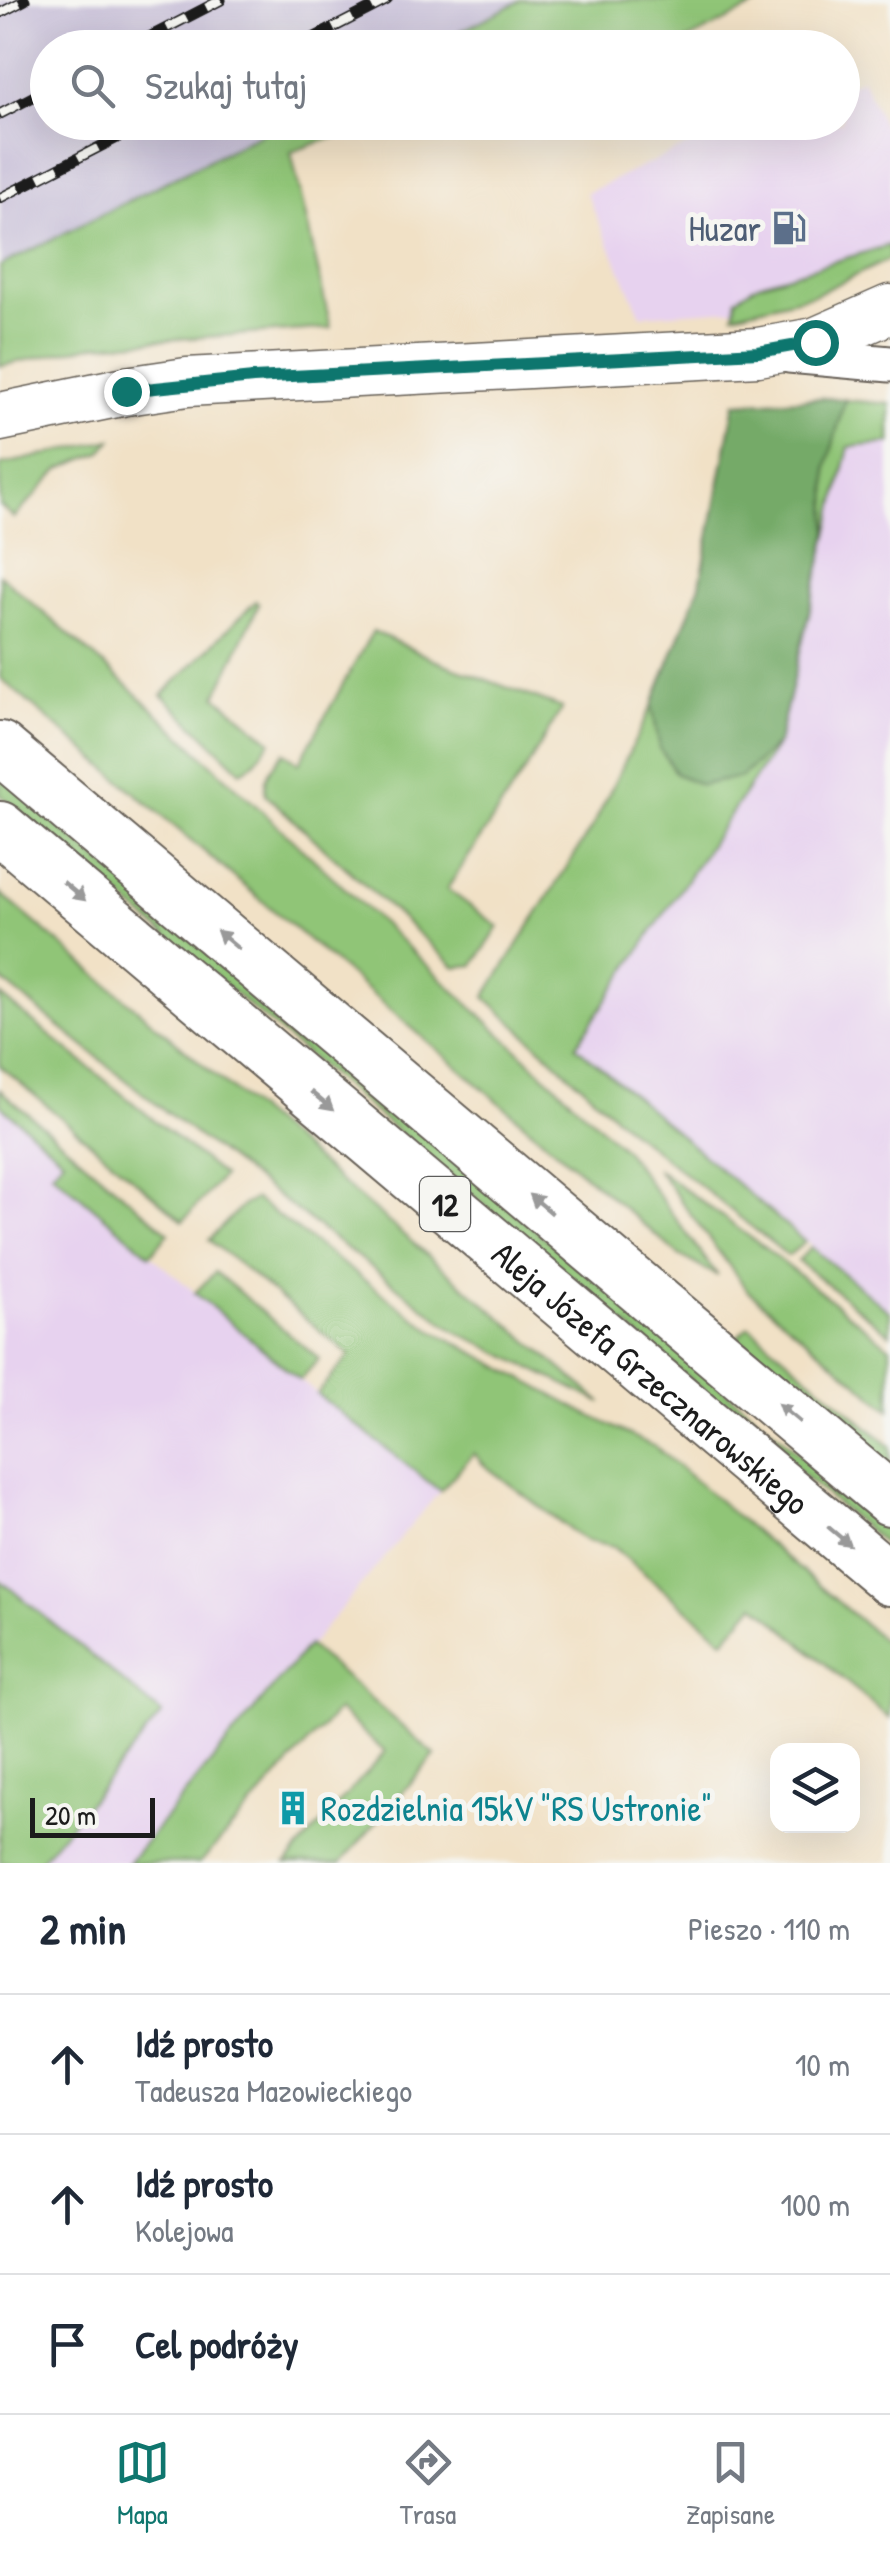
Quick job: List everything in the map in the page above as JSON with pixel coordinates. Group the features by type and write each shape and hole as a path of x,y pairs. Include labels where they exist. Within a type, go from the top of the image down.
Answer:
{"main road":[{"name":"Aleja Józefa Grzecznarowskiego","path":"0,748 890,1499"},
{"name":"Aleja Józefa Grzecznarowskiego","path":"0,828 890,1579"}],"street":[{"path":"0,417 188,382 758,352 815,342 890,309"},
{"path":"758,352 890,364"}],"shaded area":[{"path":"0,0 522,0 463,30 30,30 30,140 250,140 0,266"},
{"path":"860,80 890,141 890,252 734,309 641,315 586,193 700,140 860,140"},
{"path":"890,443 890,1312 576,1046 778,743 849,447"},
{"path":"0,1105 63,1159 52,1172 285,1368 440,1491 127,1863 0,1863"}],"green space":[{"path":"522,0 767,0 708,30 463,30"},
{"path":"248,140 326,140 291,152 331,328 96,345 0,366 0,266"},
{"path":"890,245 890,259 816,294 734,314 737,298 758,284"},
{"path":"822,398 890,404 890,443 849,447 778,743 576,1046 805,1242 788,1256 629,1129 485,997 594,824 652,706 700,585 735,403"},
{"path":"845,399 827,468 828,533 778,743 741,777 701,785 676,774 660,749 652,706 700,585 735,403"},
{"path":"111,440 102,452 60,469 14,518 0,506 0,465"},
{"path":"0,575 127,685 625,1150 718,1276 679,1255 0,678"},
{"path":"256,601 259,604 216,696 271,741 253,764 241,771 162,695"},
{"path":"373,631 439,662 562,708 447,889 499,927 474,965 455,967 266,795 267,777 284,752 299,763"},
{"path":"0,776 890,1530 890,1549 0,795"},
{"path":"0,893 602,1403 457,1332 166,1112 0,979"},
{"path":"0,995 223,1176 183,1221 0,1066"},
{"path":"0,1090 169,1233 150,1255 52,1172 63,1159 0,1105"},
{"path":"656,1168 890,1347 890,1410 748,1291"},
{"path":"255,1199 429,1328 655,1447 890,1646 890,1719 755,1604 724,1640 613,1547 587,1541 572,1531 483,1464 474,1453 440,1491 317,1394 350,1355 209,1240 243,1205"},
{"path":"811,1247 890,1312 890,1334 798,1261"},
{"path":"215,1272 319,1359 300,1380 195,1293"},
{"path":"749,1326 890,1446 890,1468 736,1338"},
{"path":"0,1580 162,1714 38,1863 0,1863"},
{"path":"308,1645 435,1755 341,1863 286,1863 385,1752 338,1710 200,1863 128,1863"}],"railway":[{"path":"0,13 25,0"},
{"path":"163,30 221,0"},
{"path":"329,30 387,0"},
{"path":"0,114 30,98"},
{"path":"0,198 113,140"}],"place":[{"name":"Huzar","path":"789,228"},
{"name":"Rozdzielnia 15kV \"RS Ustronie\"","path":"293,1808"}],"route":[{"path":"126,391 188,382 758,352 815,342"}]}
